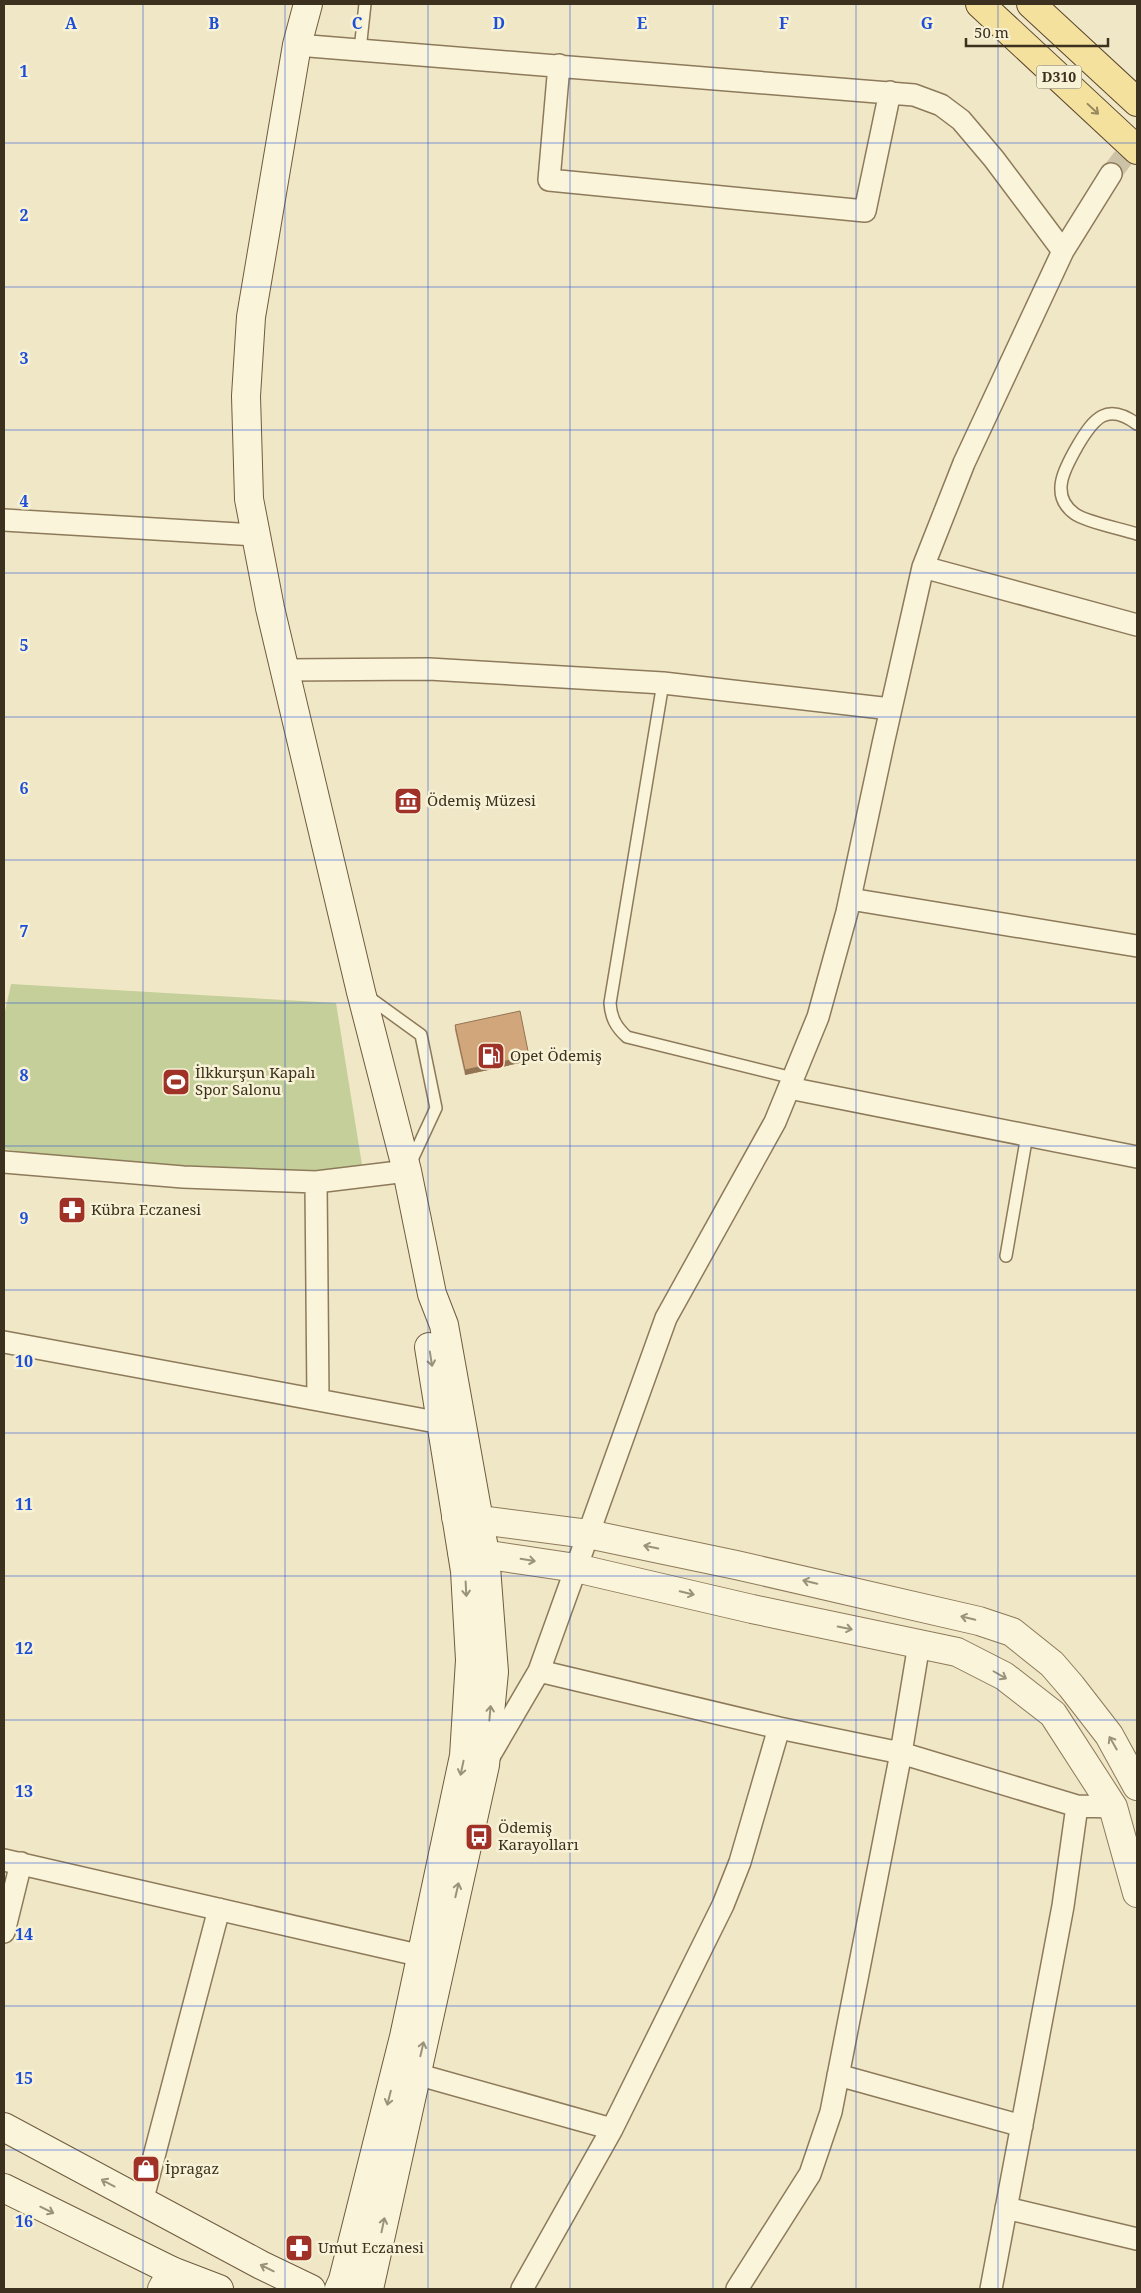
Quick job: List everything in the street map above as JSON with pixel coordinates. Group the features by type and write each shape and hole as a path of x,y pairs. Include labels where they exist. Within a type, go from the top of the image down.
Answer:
{"main road":[{"path":"297,45 298,4"},
{"path":"308,4 297,45 251,317 246,396 249,499 284,670 361,992 407,1171 432,1294 444,1325 468,1518 494,1672 485,1765 369,2289"},
{"name":"D310","path":"980,4 1137,150"},
{"name":"D310","path":"1031,4 1137,102"},
{"path":"432,1294 427,1333 441,1423 468,1518"},
{"path":"468,1518 588,1534 969,1618 1012,1632 1052,1664 1071,1686 1108,1735 1137,1786"},
{"path":"474,1553 576,1568 752,1609 957,1652 996,1672 1052,1714 1113,1807 1137,1893"},
{"path":"339,2289 343,2280 404,2037 464,1756 470,1660 465,1571 474,1553"},
{"path":"4,2127 142,2202 311,2289"},
{"path":"4,2188 167,2280 219,2289"}],"street":[{"path":"297,45 914,95 941,106 960,120 994,160 1063,252"},
{"path":"559,66 549,180 865,210 890,92"},
{"path":"485,1765 539,1671 666,1318 775,1122 818,1017 850,899 923,567 964,463 1063,252 1111,174"},
{"path":"4,520 256,535"},
{"path":"923,567 1137,625"},
{"path":"284,670 429,669 663,683 891,709"},
{"path":"850,899 1137,946"},
{"path":"791,1083 1137,1157"},
{"path":"4,1162 183,1177 316,1182 407,1171"},
{"path":"316,1182 318,1400"},
{"path":"4,1342 441,1423"},
{"path":"737,2289 810,2174 831,2112 901,1753 919,1644"},
{"path":"539,1671 778,1728 901,1753 1077,1806 1113,1807"},
{"path":"522,2289 612,2129 723,1905 740,1862 778,1728"},
{"path":"991,2289 1063,1906 1077,1806"},
{"path":"4,1932 12,1861 422,1956"},
{"path":"142,2202 219,1909"},
{"path":"416,2074 612,2129"},
{"path":"838,2075 1022,2126"},
{"path":"1006,2208 1137,2239"}],"lane":[{"path":"360,50 365,4"},
{"path":"1137,424 1126,415 1105,414 1097,418 1090,424 1064,469 1061,489 1067,505 1076,515 1137,534"},
{"path":"663,683 610,1003 610,1013 614,1023 627,1037 791,1083"},
{"path":"361,992 421,1035 436,1108 407,1171"},
{"path":"1006,1256 1027,1135"}],"green space":[{"name":"İlkkurşun Kapalı Spor Salonu","path":"11,984 336,1003 363,1171 159,1172 4,1149 4,1016"}],"building":[{"path":"520,1011 529,1056 465,1070 455,1025"}],"tunnel":[{"path":"1111,174 1137,139"}],"place":[{"name":"Ödemiş Müzesi","path":"408,801"},
{"name":"Opet Ödemiş","path":"491,1056"},
{"name":"İlkkurşun Kapalı Spor Salonu","path":"176,1082"},
{"name":"Kübra Eczanesi","path":"72,1210"},
{"name":"Ödemiş Karayolları","path":"479,1837"},
{"name":"İpragaz","path":"146,2169"},
{"name":"Umut Eczanesi","path":"299,2248"}]}
